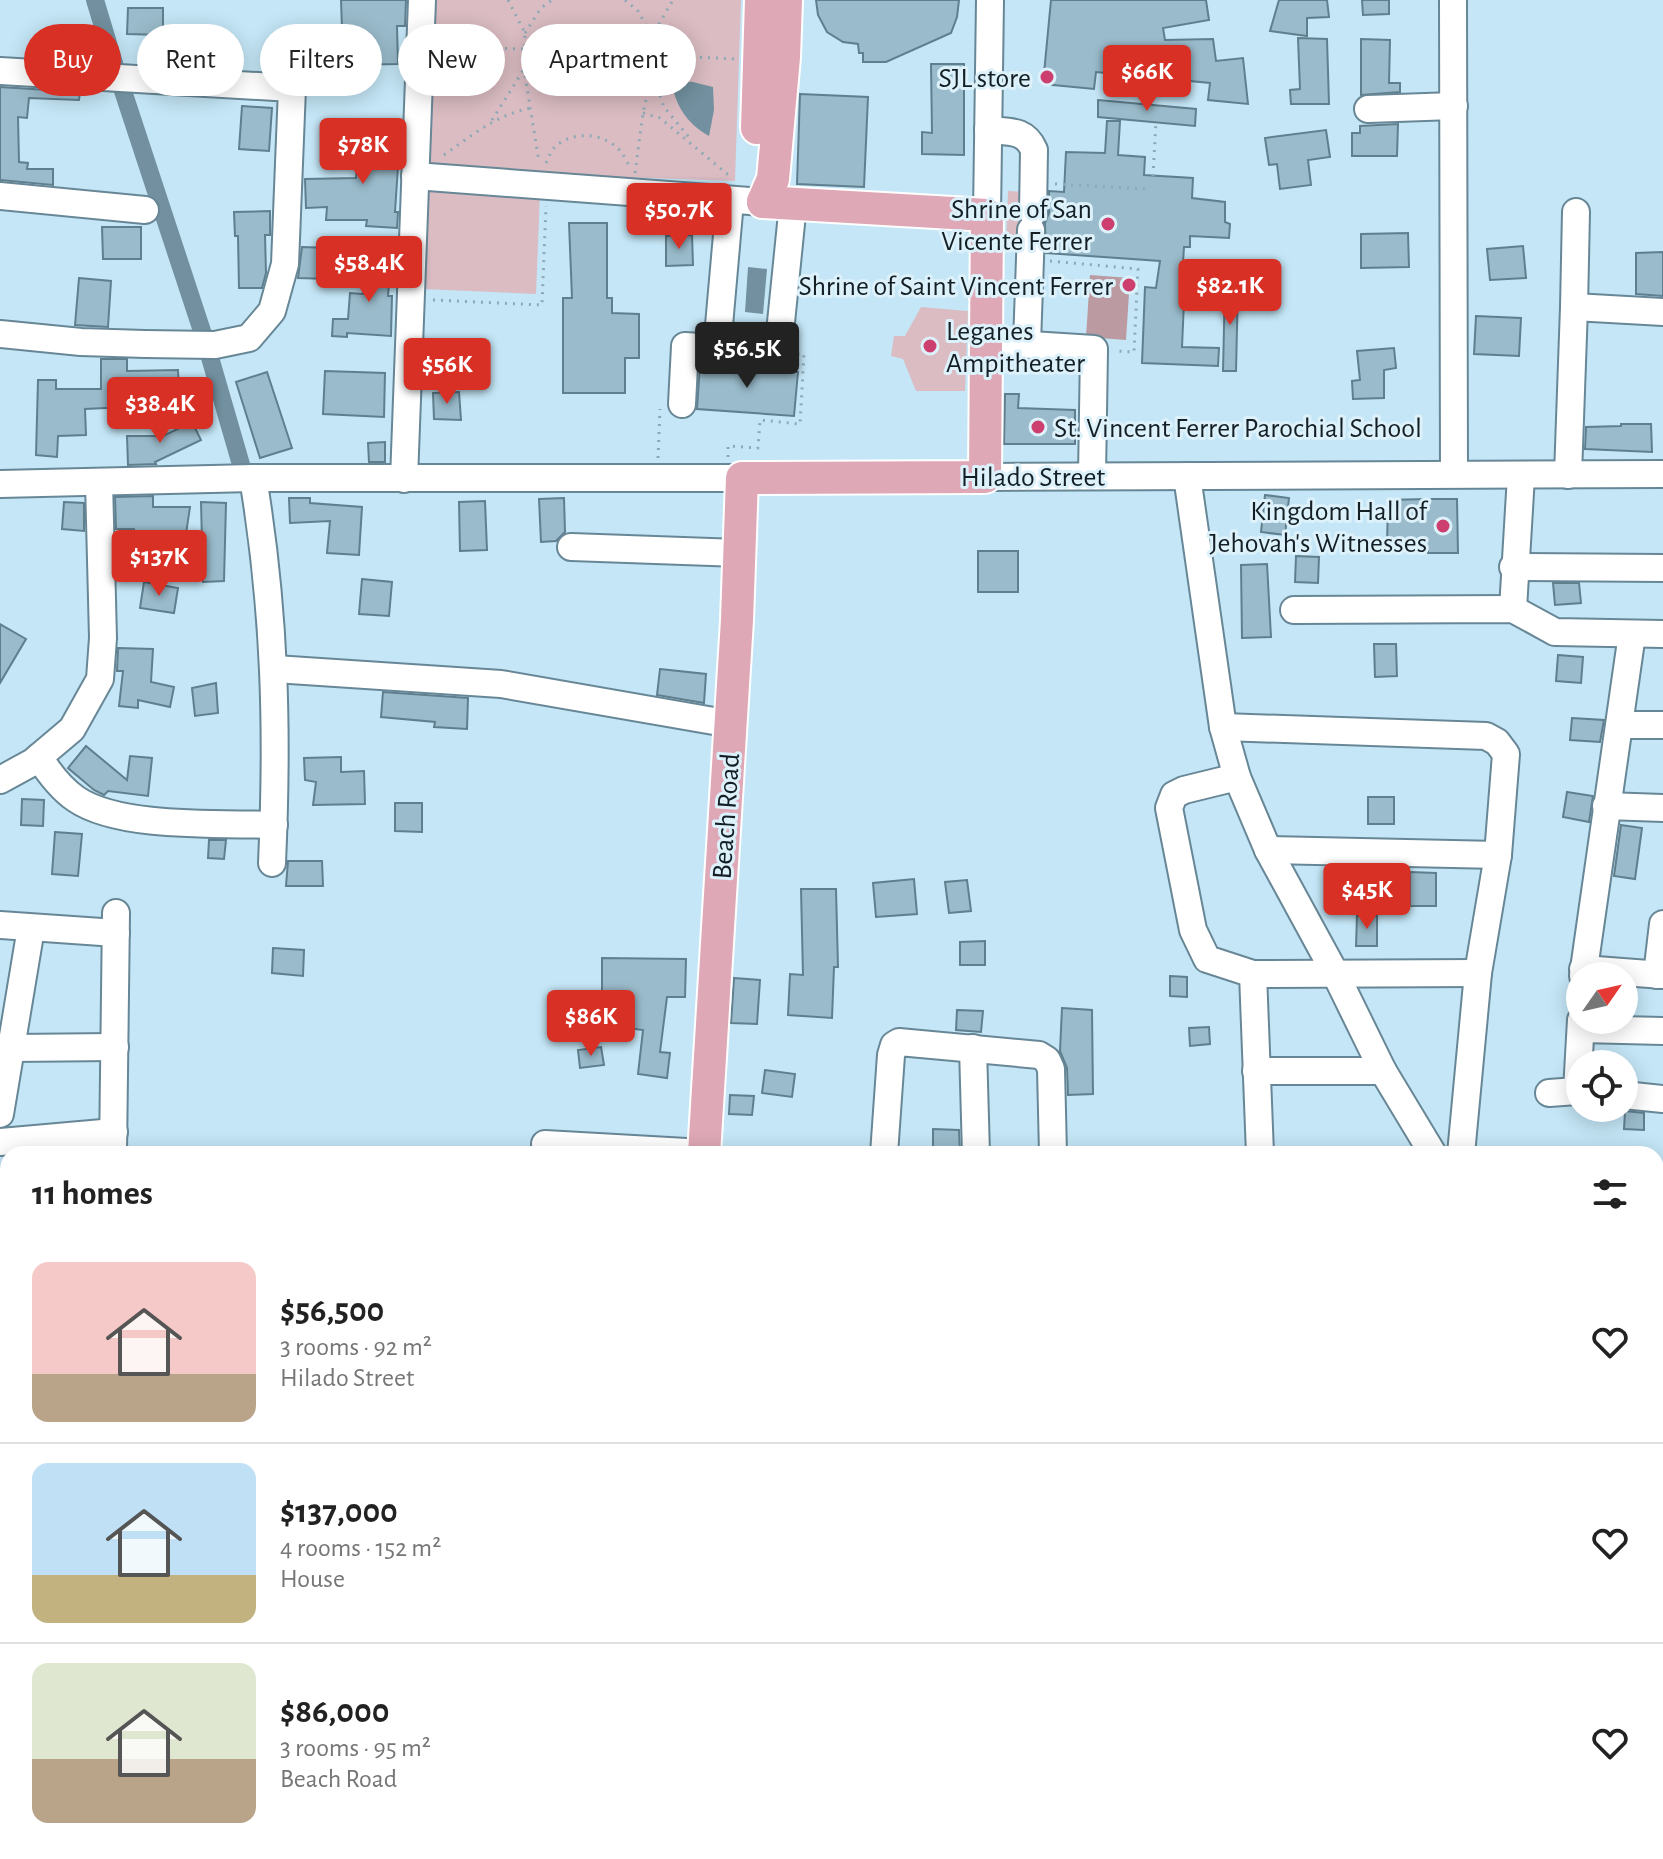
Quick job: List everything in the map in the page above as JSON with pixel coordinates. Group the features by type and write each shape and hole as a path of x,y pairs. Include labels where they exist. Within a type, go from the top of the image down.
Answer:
{"main road":[{"path":"761,0 755,180 778,203 987,215 985,477"},
{"path":"778,203 773,179 786,0"},
{"name":"Hilado Street","path":"742,478 985,477"},
{"name":"Beach Road","path":"704,1146 731,724 742,478"}],"street":[{"path":"404,479 410,299 424,169 422,0"},
{"path":"987,215 990,0"},
{"path":"1453,0 1454,474"},
{"path":"0,71 292,88 285,264 272,311 249,338 215,345 145,344 81,342 0,334"},
{"path":"1368,109 1454,106"},
{"path":"988,130 1021,133 1034,150 1030,259 1036,292 1027,344"},
{"path":"424,169 547,186 733,191 778,203 778,352 685,346 671,404"},
{"path":"717,348 733,191"},
{"path":"0,196 145,210"},
{"path":"1568,475 1576,212"},
{"path":"1574,307 1663,312"},
{"path":"986,342 1094,349 1092,476"},
{"name":"Hilado Street","path":"985,477 1663,474"},
{"path":"1187,476 1223,727 1237,777 1268,850 1335,973 1383,1071 1428,1146"},
{"path":"1513,609 1513,567 1521,476"},
{"path":"253,478 262,529 275,669 277,745 272,863"},
{"name":"Hilado Street","path":"0,484 253,478 742,478"},
{"path":"0,780 39,757 72,729 100,679 103,638 99,482"},
{"path":"571,547 739,553"},
{"path":"1513,567 1663,568"},
{"path":"1294,610 1513,609 1555,632 1663,634"},
{"path":"1585,962 1632,634"},
{"path":"275,669 501,684 731,724"},
{"path":"1621,725 1663,725"},
{"path":"1223,727 1486,736 1497,742 1506,754 1498,855 1478,973 1461,1146"},
{"path":"39,757 53,778 77,800 99,810 151,821 274,825"},
{"path":"1237,777 1184,790 1174,795 1169,808 1193,930 1207,959 1253,974 1478,973"},
{"path":"1606,806 1663,808"},
{"path":"1268,850 1498,855"},
{"path":"0,925 31,928 116,923 114,1143 0,1142"},
{"path":"1638,974 1660,975 1663,924"},
{"path":"0,1114 31,928"},
{"path":"1253,974 1260,1146"},
{"path":"1638,1029 1663,1031"},
{"path":"885,1146 891,1055 894,1045 899,1042 1039,1055 1047,1060 1051,1069 1053,1146"},
{"path":"11,1048 115,1047"},
{"path":"973,1048 976,1146"},
{"path":"1256,1071 1383,1071"},
{"path":"1549,1093 1566,1092"},
{"path":"1638,1096 1663,1099"},
{"path":"545,1144 580,1146"}],"path":[{"path":"508,0 521,25"},
{"path":"531,24 541,8 552,0"},
{"path":"625,0 638,11 645,24"},
{"path":"659,24 673,0"},
{"path":"696,57 739,59"},
{"path":"490,123 521,74"},
{"path":"529,96 541,173 554,147 569,138 584,135 605,139 620,150 635,177 647,96"},
{"path":"660,96 664,107 733,191"},
{"path":"424,169 490,123 531,108"},
{"path":"643,113 660,118 696,146"},
{"path":"1153,176 1156,121"},
{"path":"1034,182 1146,189"},
{"path":"410,299 542,305 547,186"},
{"path":"1030,259 1138,269 1134,352"},
{"path":"728,446 758,448 760,420 800,424 804,354"},
{"path":"657,478 671,404"}],"shaded area":[{"path":"427,0 741,0 735,181 423,170 425,96 505,96 505,24 426,24"},
{"path":"426,188 540,193 536,294 423,289"},
{"path":"1008,191 1027,192 1025,247 1006,247"},
{"path":"1090,275 1130,278 1126,340 1086,337"},
{"name":"Leganes Ampitheater","path":"921,307 968,311 965,391 916,391 903,359 891,356 894,336 905,336"}],"water":[{"path":"696,83 713,87 714,110 709,136 683,113 676,98 696,96"},
{"path":"748,267 767,269 763,314 745,312"}],"building":[{"path":"341,0 406,0 405,24 397,26 398,64 382,64 382,24 342,24"},
{"path":"816,0 959,0 951,33 886,62 863,62 863,53 859,53 858,44 843,42 827,32 818,15"},
{"path":"1051,0 1206,0 1209,20 1163,28 1165,40 1213,39 1216,61 1243,58 1248,104 1208,100 1210,83 1096,72 1094,89 1043,84"},
{"path":"1279,0 1327,0 1329,17 1307,18 1307,36 1270,31"},
{"path":"1362,0 1389,0 1389,14 1363,15"},
{"path":"128,8 163,8 163,24 137,24 137,34 127,34"},
{"path":"1298,38 1327,39 1329,104 1291,104 1290,90 1300,89"},
{"path":"1361,39 1390,40 1389,83 1400,83 1400,92 1361,95"},
{"path":"931,64 964,64 964,155 922,154 922,132 932,133"},
{"path":"0,87 24,88 24,96 80,96 79,100 29,98 27,118 18,117 19,162 28,163 27,169 53,169 53,185 0,180"},
{"path":"800,94 868,97 864,187 797,184"},
{"path":"1098,100 1196,109 1195,126 1098,117"},
{"path":"242,106 272,108 269,151 239,149"},
{"path":"1107,121 1120,121 1118,155 1145,157 1144,175 1193,178 1192,198 1225,202 1225,222 1230,224 1229,238 1190,236 1190,247 1184,247 1182,278 1185,279 1182,347 1219,348 1218,366 1142,363 1145,287 1156,288 1160,261 1046,253 1045,223 1049,213 1049,191 1064,192 1066,152 1105,153"},
{"path":"1398,124 1397,156 1352,156 1352,133 1360,133 1360,126"},
{"path":"1326,130 1330,157 1308,160 1311,185 1280,189 1277,164 1269,165 1265,138"},
{"path":"360,133 400,136 395,212 398,212 397,228 366,226 367,220 326,220 327,207 306,208 305,179 356,178"},
{"path":"270,211 270,235 265,235 266,273 262,288 239,288 238,236 235,236 234,212"},
{"path":"569,223 607,223 607,298 612,298 612,313 639,314 639,358 625,358 625,393 563,393 563,298 572,298"},
{"path":"102,227 141,227 141,259 103,259"},
{"path":"1408,233 1409,267 1361,268 1361,234"},
{"path":"692,235 693,265 666,266 666,236"},
{"path":"1523,246 1526,278 1490,280 1487,249"},
{"path":"302,247 331,248 330,279 298,278"},
{"path":"1663,252 1663,296 1636,294 1636,253"},
{"path":"365,258 391,260 388,296 392,296 391,336 347,333 347,337 332,336 333,319 348,319 350,293 363,294"},
{"path":"79,278 111,281 108,327 75,325"},
{"path":"1225,283 1238,284 1236,371 1223,371"},
{"path":"1476,316 1521,318 1519,356 1474,354"},
{"path":"1394,348 1396,368 1384,370 1384,398 1353,399 1352,381 1360,380 1357,351"},
{"path":"101,359 127,359 127,371 178,370 179,393 127,394 127,407 85,409 86,435 58,436 57,457 36,455 38,380 56,380 56,389 101,389"},
{"path":"700,365 798,372 794,416 697,409"},
{"path":"325,371 385,373 384,417 323,414"},
{"path":"267,372 292,448 260,458 236,382"},
{"path":"459,392 461,420 434,419 433,393"},
{"name":"St. Vincent Ferrer Parochial School","path":"1005,394 1019,394 1018,408 1075,410 1075,444 1004,444"},
{"path":"192,422 201,440 156,464 128,465 127,436 163,436"},
{"path":"1651,424 1652,452 1585,449 1586,427"},
{"path":"385,442 385,462 369,462 368,443"},
{"path":"1265,495 1289,498 1285,535 1261,532"},
{"path":"153,496 153,507 190,507 183,554 134,553 134,529 116,529 115,497"},
{"path":"289,498 310,498 310,503 362,507 359,555 327,553 330,521 290,523"},
{"path":"564,498 565,532 556,541 541,542 539,499"},
{"path":"1457,499 1458,553 1428,553 1428,548 1387,547 1388,500"},
{"path":"485,501 487,550 460,551 459,502"},
{"path":"64,502 84,503 84,531 62,529"},
{"path":"201,502 226,503 224,581 203,582"},
{"path":"978,551 1018,551 1018,592 978,592"},
{"path":"1296,556 1319,557 1318,583 1295,582"},
{"path":"1267,564 1271,637 1242,638 1241,565"},
{"path":"362,579 392,582 389,616 359,614"},
{"path":"144,582 178,588 174,613 140,608"},
{"path":"1553,583 1579,583 1581,603 1555,605"},
{"path":"0,624 26,639 0,683"},
{"path":"1374,644 1396,644 1397,676 1375,677"},
{"path":"118,648 153,649 151,682 174,687 170,707 138,700 138,708 119,706 123,671 117,671"},
{"path":"1558,655 1583,657 1581,683 1556,681"},
{"path":"660,669 706,674 704,703 657,695"},
{"path":"216,683 218,713 195,716 192,688"},
{"path":"383,692 468,698 467,729 434,727 435,722 381,717"},
{"path":"1572,718 1604,720 1600,742 1570,740"},
{"path":"86,746 127,780 130,756 152,758 148,796 108,791 104,795 94,790 68,768"},
{"path":"341,757 341,772 364,771 365,804 313,805 316,782 305,780 304,758"},
{"path":"1567,792 1593,796 1589,822 1563,817"},
{"path":"1368,797 1394,797 1394,824 1368,824"},
{"path":"22,799 44,800 43,826 21,825"},
{"path":"395,803 422,803 422,832 395,831"},
{"path":"1621,825 1642,828 1635,879 1614,876"},
{"path":"55,832 82,834 78,876 52,874"},
{"path":"209,840 226,840 224,859 208,858"},
{"path":"288,861 322,861 323,886 286,886"},
{"path":"1410,872 1436,873 1436,906 1410,906"},
{"path":"914,879 917,914 876,917 873,883"},
{"path":"967,880 971,911 949,913 945,882"},
{"path":"801,889 836,889 838,967 834,967 832,1018 788,1015 790,974 803,975"},
{"path":"1357,916 1377,916 1377,946 1356,946"},
{"path":"985,941 985,965 960,965 960,942"},
{"path":"273,948 304,950 303,976 272,973"},
{"path":"602,958 686,959 685,997 667,997 660,1052 670,1053 667,1078 638,1074 643,1030 627,1028 631,996 602,996"},
{"path":"1170,976 1187,977 1187,997 1170,996"},
{"path":"734,978 760,980 757,1024 731,1023"},
{"path":"1062,1008 1092,1010 1093,1094 1068,1095 1067,1068 1060,1051"},
{"path":"957,1010 983,1011 981,1032 956,1030"},
{"path":"1209,1027 1210,1044 1190,1046 1189,1028"},
{"path":"601,1047 604,1065 580,1068 578,1050"},
{"path":"765,1070 795,1074 792,1097 762,1093"},
{"path":"730,1095 754,1096 752,1115 729,1114"},
{"path":"1638,1112 1644,1113 1644,1130 1624,1129 1624,1122 1638,1122"},
{"path":"933,1129 959,1130 960,1146 933,1146"}],"waterway":[{"path":"95,0 102,24"},
{"path":"123,91 203,334"},
{"path":"209,354 242,468"}],"place":[{"name":"SJL store","path":"1047,77"},
{"name":"Shrine of San Vicente Ferrer","path":"1108,224"},
{"name":"Shrine of Saint Vincent Ferrer","path":"1129,285"},
{"name":"Leganes Ampitheater","path":"930,346"},
{"name":"St. Vincent Ferrer Parochial School","path":"1038,427"},
{"name":"Kingdom Hall of Jehovah's Witnesses","path":"1443,526"}]}
